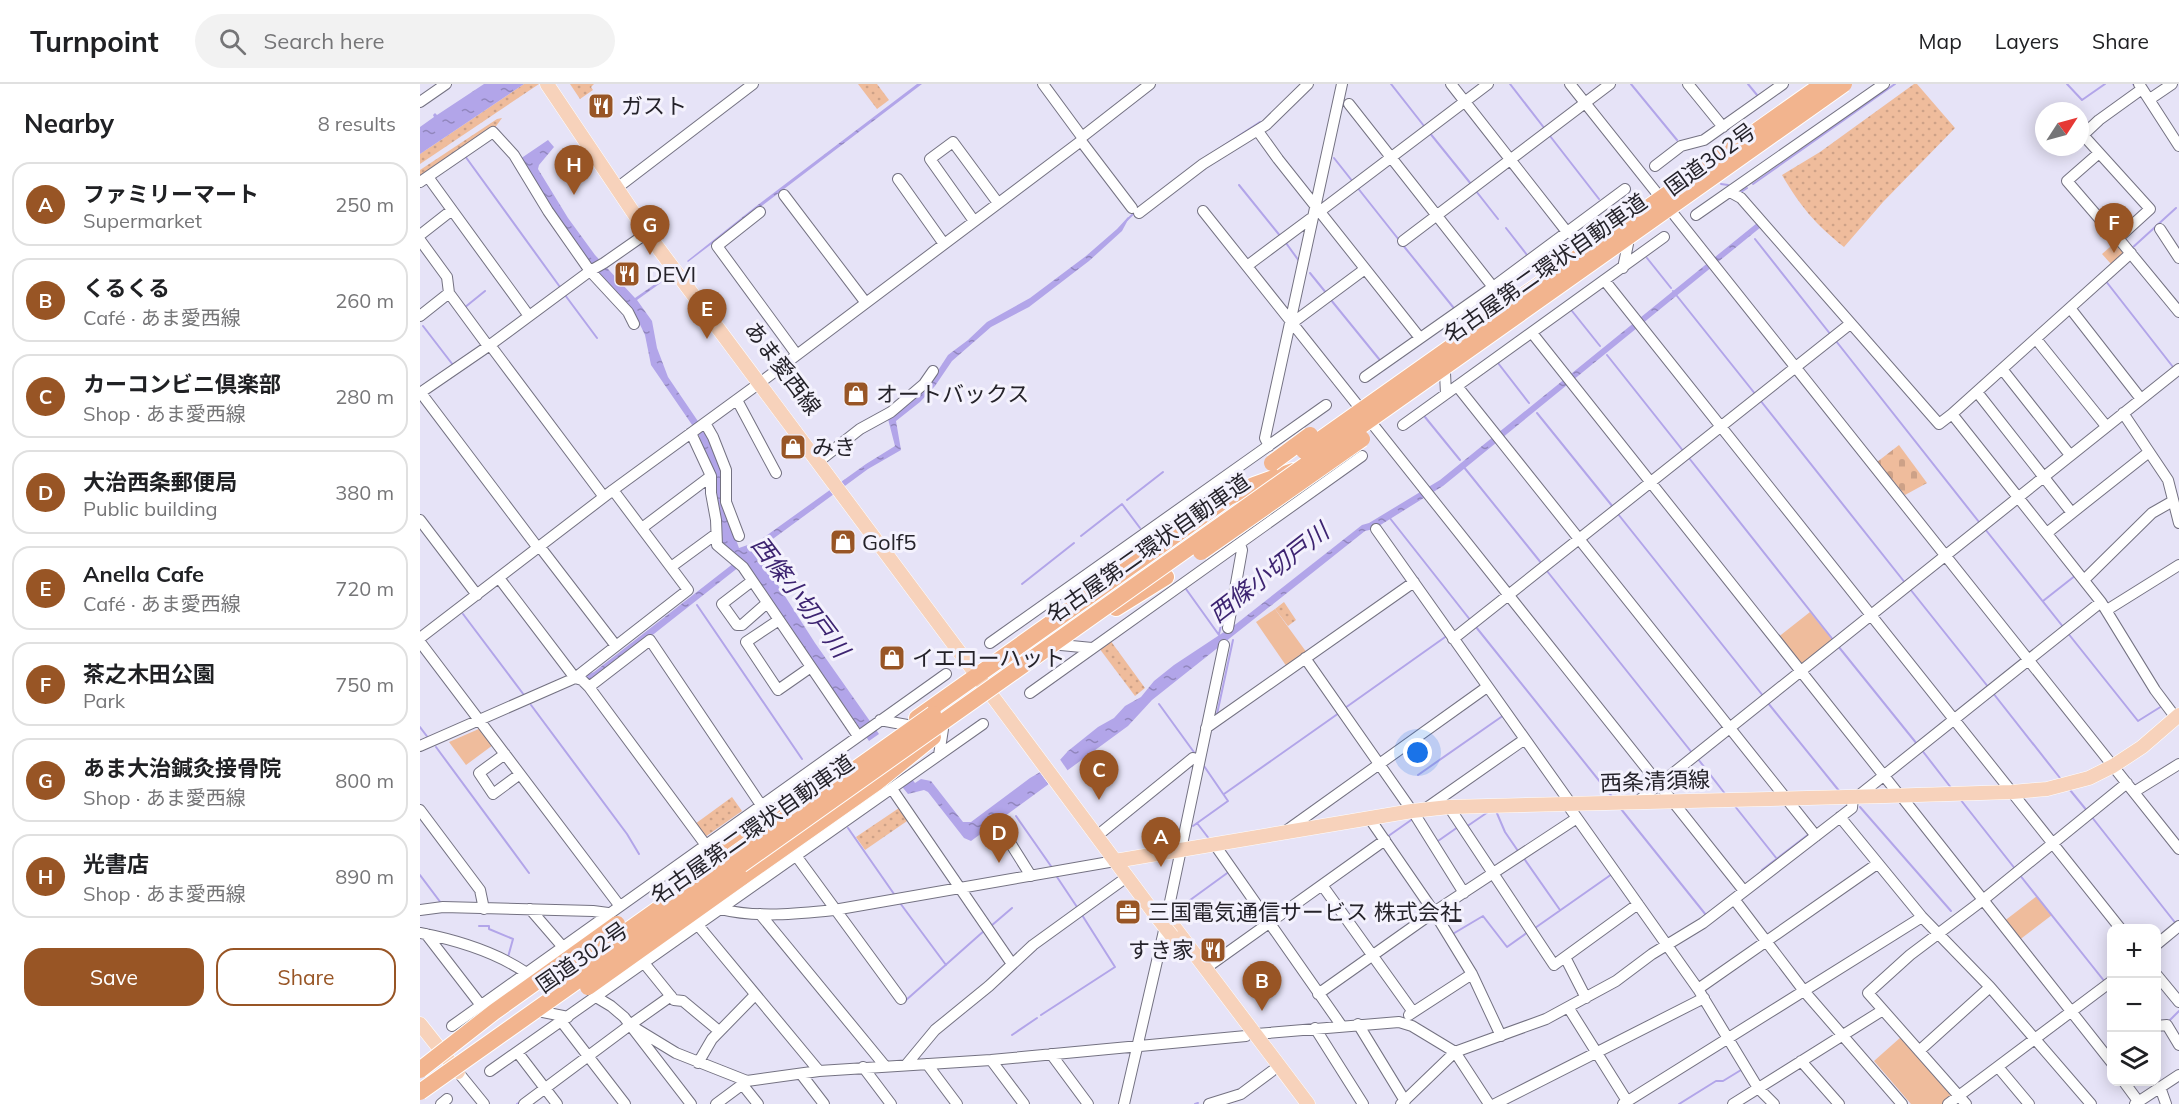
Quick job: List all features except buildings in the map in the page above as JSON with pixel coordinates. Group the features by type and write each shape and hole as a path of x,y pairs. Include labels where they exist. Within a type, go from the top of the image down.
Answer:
{"highway":[{"name":"名古屋第二環状自動車道","path":"420,1078 1823,84"},
{"name":"名古屋第二環状自動車道","path":"420,1092 1844,84"},
{"name":"国道302号","path":"420,1097 994,693 1315,462 1623,255 1672,213 1853,84"},
{"path":"1084,599 1151,546 1272,463 1483,311 1651,205"},
{"path":"1098,619 1166,577 1430,390 1564,282"},
{"name":"国道302号","path":"420,1071 1229,497 1315,462"},
{"path":"420,1097 514,1039 876,783 943,729"},
{"path":"420,1071 494,1012 713,847 827,782"}],"main road":[{"name":"あま愛西線","path":"547,84 762,381 979,673 1251,1035 1308,1104"},
{"name":"あま愛西線","path":"556,84 647,233 823,458 840,486"},
{"name":"西条清須線","path":"1120,861 1416,810 1449,807 2012,792 2065,785 2089,778 2113,766 2142,747 2178,717"},
{"name":"あま愛西線","path":"1058,778 1103,831 1127,877 1159,912"},
{"name":"あま愛西線","path":"1174,932 1206,968 1272,1071 1297,1104"},
{"path":"420,1024 458,1072"}],"street":[{"path":"420,102 446,84"},
{"path":"620,186 753,84"},
{"path":"1044,84 1135,210 1266,125 1308,84"},
{"path":"619,905 420,640 613,490 737,400 998,203 1150,84"},
{"path":"1269,446 1265,438 1292,324 1342,84"},
{"path":"1451,84 1567,232 1623,255"},
{"path":"1247,266 1488,84"},
{"path":"1570,84 2179,849"},
{"path":"1403,240 1610,84"},
{"path":"1688,84 1723,127"},
{"path":"1655,166 1681,146 1704,140 1783,84"},
{"path":"1696,215 1884,84"},
{"path":"2150,99 2172,84"},
{"path":"2118,237 2150,209 2083,135 2141,86 2179,146"},
{"path":"1349,104 1493,287"},
{"path":"529,316 452,210 424,179 493,132 514,155 548,211 591,270 628,312 634,324"},
{"path":"1260,134 1316,212 1420,338"},
{"path":"974,221 930,159 953,142 998,203"},
{"path":"2099,153 2067,181 2118,237 2179,312"},
{"path":"898,179 944,244"},
{"path":"1365,377 1493,287 1625,189"},
{"path":"1730,192 1741,198 1939,424 2131,253"},
{"path":"784,195 866,303"},
{"path":"420,235 452,210"},
{"path":"1203,211 1744,891"},
{"path":"760,212 717,246 797,355"},
{"path":"2160,228 2179,258"},
{"path":"616,646 420,393 591,270 647,233"},
{"path":"1403,425 1605,280 1623,255 1664,237"},
{"path":"420,240 447,277 450,293 604,497"},
{"path":"1292,324 1365,269"},
{"path":"1605,280 2117,924"},
{"path":"420,316 450,293"},
{"path":"2070,308 2141,399"},
{"path":"1453,639 1850,324"},
{"path":"1532,333 2072,1012 2107,1050"},
{"path":"2036,339 2106,426"},
{"path":"2002,369 2070,455"},
{"path":"1637,802 2179,369"},
{"path":"823,458 860,429 887,415 924,384 933,371"},
{"path":"1445,373 1446,394"},
{"path":"1457,386 1816,836"},
{"path":"1977,392 2072,513"},
{"path":"737,400 776,473"},
{"path":"990,644 1326,405"},
{"path":"2123,413 2168,480 2179,523"},
{"path":"1952,414 2104,606 2155,690 2178,717"},
{"path":"698,428 711,476 717,545 738,563 752,581 859,735"},
{"path":"698,428 713,437 726,470 724,496 739,536"},
{"path":"2047,533 2149,452"},
{"path":"1030,693 1362,456"},
{"path":"1252,458 1315,462 1317,488"},
{"path":"642,528 711,476"},
{"path":"582,682 616,646 688,590 613,490"},
{"path":"2084,580 2152,513 2176,505"},
{"path":"420,520 477,595"},
{"path":"1376,529 1525,739 1577,818 1701,994 1758,1088 1774,1104"},
{"path":"671,567 716,534"},
{"path":"1227,628 1242,550 1240,544"},
{"path":"1358,1024 1403,1102 1455,1052 1501,1036 1586,998 1616,981 1703,923 1840,817 1852,807 1855,797 2028,659 2104,606 2179,565"},
{"path":"499,578 713,847"},
{"path":"752,581 722,604 737,625 742,625 767,603"},
{"path":"1206,728 1414,582"},
{"path":"1038,632 1039,609"},
{"path":"779,620 746,642 778,690 811,667"},
{"path":"420,746 582,682 650,640 761,805"},
{"path":"1061,645 1092,648"},
{"path":"1124,1104 1224,645"},
{"path":"1305,658 1378,763 1416,810 1464,893"},
{"path":"452,1026 619,905 713,847 761,805 946,674"},
{"path":"1281,834 1487,687"},
{"path":"420,752 481,722"},
{"path":"877,722 907,725"},
{"path":"490,1071 983,724"},
{"path":"939,755 943,729"},
{"path":"1416,810 1525,739"},
{"path":"505,754 478,773 493,794 520,774"},
{"path":"1103,831 1193,758 1199,760"},
{"path":"1963,1100 1868,993 1910,954 1983,900 2053,843 2131,788 2179,764"},
{"path":"895,787 959,889 1012,964"},
{"path":"1449,807 1554,965 1638,904"},
{"path":"420,810 480,890 484,909"},
{"path":"1840,817 1922,917 1990,987 2091,1104"},
{"path":"1318,994 1434,912 1577,818"},
{"path":"1370,819 1434,912 1472,974 1501,1036"},
{"path":"999,825 1031,876"},
{"path":"1206,968 1385,840"},
{"path":"1215,845 1341,1025"},
{"path":"797,857 901,999"},
{"path":"720,909 760,914 834,910 1120,861"},
{"path":"1495,1104 1596,1053 1701,994 1768,942 1878,864"},
{"path":"906,1065 935,1030 989,986 1033,945 1127,877"},
{"path":"1322,885 1413,1012"},
{"path":"1734,899 1804,991 1902,1104"},
{"path":"420,910 443,907 593,910 608,913"},
{"path":"530,909 562,946"},
{"path":"760,914 885,1066"},
{"path":"1568,1007 1628,1102 1922,917"},
{"path":"697,924 819,1071"},
{"path":"2161,942 2179,926"},
{"path":"423,933 443,937 507,960 525,972"},
{"path":"423,933 480,1004"},
{"path":"1565,957 1586,998"},
{"path":"644,963 674,1000 683,1001 719,1031"},
{"path":"521,998 525,972"},
{"path":"1399,1022 1472,974"},
{"path":"2160,978 2179,1002"},
{"path":"1948,1104 1963,1100 1998,1067 2107,985"},
{"path":"1919,1051 1990,987"},
{"path":"698,1063 712,1039 755,995"},
{"path":"524,1104 671,996"},
{"path":"596,997 611,1006 630,1025 691,1104"},
{"path":"1733,1104 1883,1010"},
{"path":"543,1012 564,1019 588,1056 625,1104"},
{"path":"716,1104 745,1082 819,1071 991,1060 1341,1025 1399,1022 1412,1026 1455,1052 1489,1104"},
{"path":"630,1025 676,1053 745,1082 758,1104"},
{"path":"2161,1026 2166,1025 2179,1045"},
{"path":"1315,1028 1363,1104"},
{"path":"518,1053 557,1104"},
{"path":"1051,1054 1089,1104"},
{"path":"991,1060 1024,1104"},
{"path":"1801,1061 1839,1104"},
{"path":"927,1064 957,1104"},
{"path":"863,1067 891,1104"},
{"path":"1998,1067 2029,1104"},
{"path":"1209,1104 1234,1101 1272,1071"},
{"path":"458,1072 484,1104"},
{"path":"801,1074 824,1104"},
{"path":"2126,1086 2136,1102 2179,1076"},
{"path":"2160,1088 2166,1104"}],"green space":[{"path":"524,84 539,84 420,164 420,154"},
{"path":"570,84 594,84 591,87 593,90 580,99"},
{"path":"858,84 877,84 889,100 877,109"},
{"path":"1917,84 1955,128 1883,202 1844,247 1809,214 1782,175 1820,152"},
{"path":"502,118 494,129 481,135 420,176 420,170 497,119"},
{"path":"2117,241 2126,251 2111,264 2102,254"},
{"path":"1899,445 1927,483 1905,495 1877,462"},
{"path":"1284,602 1296,620 1288,626 1275,609"},
{"path":"1275,609 1307,653 1287,667 1256,622"},
{"path":"1810,612 1834,642 1802,667 1777,638"},
{"path":"1110,640 1145,688 1135,696 1099,648"},
{"path":"481,728 493,745 466,765 449,742"},
{"path":"732,797 742,811 705,837 695,824"},
{"path":"902,806 910,819 865,850 856,837"},
{"path":"2037,896 2052,915 2018,941 2003,922"},
{"path":"1901,1037 1952,1094 1951,1098 1942,1104 1911,1104 1874,1061"}],"water":[{"path":"484,84 524,84 420,154 420,127 434,117 435,113 437,115"},
{"path":"917,84 922,84 687,261 755,207"},
{"path":"548,140 554,147 538,169 568,218 595,255 635,298 668,275 669,277 637,300 652,321 657,348 668,377 710,439 721,470 721,498 739,548 759,541 866,464 895,446 888,419 935,375 948,355 987,322 1030,298 1086,256 1129,218 1122,231 1089,261 1029,307 991,327 952,361 935,386 920,402 896,421 901,450 868,469 766,544 760,557 815,643 879,734 869,741 744,563 598,678 589,681 584,676 594,672 734,563 722,546 699,435 651,365 645,335 633,310 589,265 520,159"},
{"path":"1757,223 1761,227 1443,486 1374,529 1365,531 1152,700 1128,726 971,841 964,838 928,792 924,790 908,794 895,778 906,771 915,783 921,779 931,781 963,822 971,822 1030,778 1059,761 1098,727 1141,697 1154,681 1174,665 1236,624 1362,525 1440,480"}],"pier":[{"path":"1059,758 1068,771 1049,785 1040,772"}],"waterway":[{"path":"1391,84 1424,126"},
{"path":"1510,84 1545,129"},
{"path":"1631,84 1677,140"},
{"path":"1748,84 1757,95"},
{"path":"1753,184 1895,84"},
{"path":"2067,84 2082,100 2105,84"},
{"path":"1217,150 1260,122"},
{"path":"1429,132 1471,184"},
{"path":"1550,136 1599,199"},
{"path":"465,156 560,287"},
{"path":"1334,158 1353,182"},
{"path":"1721,184 1728,185"},
{"path":"1239,185 1281,237"},
{"path":"1357,187 1399,240"},
{"path":"1741,192 1747,188"},
{"path":"1476,191 1498,219"},
{"path":"2131,249 2176,208"},
{"path":"1127,220 1136,211"},
{"path":"1506,228 1527,255"},
{"path":"1755,239 1831,335"},
{"path":"1286,243 1299,261"},
{"path":"1402,244 1453,307"},
{"path":"1647,258 1671,288"},
{"path":"1310,273 1327,294"},
{"path":"2105,280 2173,367"},
{"path":"464,308 485,291"},
{"path":"1673,291 1756,395"},
{"path":"565,295 597,338"},
{"path":"1331,300 1379,359"},
{"path":"1572,311 1600,346"},
{"path":"423,326 453,365"},
{"path":"1836,341 1979,522"},
{"path":"1607,355 1684,452"},
{"path":"1498,363 1529,403"},
{"path":"1760,400 1906,584"},
{"path":"1537,413 1613,507"},
{"path":"1425,417 1460,460"},
{"path":"1689,458 1834,641"},
{"path":"1463,466 1542,564"},
{"path":"1127,500 1163,472"},
{"path":"1081,536 1122,504 1140,528"},
{"path":"1618,514 1764,697"},
{"path":"1389,517 1471,621"},
{"path":"1985,529 2064,628"},
{"path":"1022,584 1074,543"},
{"path":"1547,571 1693,754"},
{"path":"2043,601 2076,575"},
{"name":"西條小切戸川","path":"1186,589 1219,635"},
{"path":"1910,589 1989,688"},
{"name":"西條小切戸川","path":"1219,634 1229,592"},
{"path":"697,605 802,759"},
{"path":"463,614 524,695"},
{"path":"1476,627 1613,798"},
{"path":"2067,632 2138,721 2162,706"},
{"path":"1345,708 1448,635"},
{"path":"1217,714 1233,640"},
{"path":"1838,646 1917,744"},
{"path":"1993,693 2060,778"},
{"path":"1768,703 1840,792"},
{"path":"1159,704 1196,755"},
{"path":"531,705 627,834 639,854"},
{"path":"1224,794 1339,713"},
{"path":"1418,775 1504,715"},
{"path":"420,727 429,739"},
{"path":"436,747 529,873"},
{"path":"1921,749 1952,789"},
{"path":"1698,759 1726,795"},
{"path":"1193,826 1228,801 1204,766"},
{"path":"2070,790 2088,812"},
{"path":"1960,799 2016,870"},
{"path":"1734,805 1777,859"},
{"path":"1860,807 1951,911"},
{"path":"1621,809 1706,915"},
{"path":"1496,811 1505,832 1518,851"},
{"path":"1466,827 1488,812"},
{"path":"1016,816 1053,869"},
{"path":"2091,816 2177,925"},
{"path":"1387,837 1414,818"},
{"path":"1197,823 1210,840"},
{"path":"1438,841 1458,827"},
{"path":"848,828 894,894"},
{"path":"1762,870 1809,834"},
{"path":"1523,857 1560,910"},
{"path":"1186,903 1230,871"},
{"path":"1535,928 1612,874"},
{"path":"2019,874 2105,982"},
{"path":"420,875 441,903"},
{"path":"1057,877 1077,907"},
{"path":"900,903 946,965"},
{"path":"991,926 1012,908"},
{"path":"1041,1015 1115,967 1082,915"},
{"path":"1451,935 1483,916 1507,947 1528,932"},
{"path":"479,926 489,926 489,929 513,939 508,957"},
{"path":"905,1001 985,930"},
{"path":"2169,1021 2179,1011"},
{"path":"1012,1035 1037,1018"},
{"path":"1679,1104 1716,1081 1723,1081 1741,1070"}],"place":[{"name":"ガスト","path":"601,106"},
{"name":"光書店","path":"574,195"},
{"name":"茶之木田公園","path":"2114,253"},
{"name":"あま大治鍼灸接骨院","path":"650,255"},
{"name":"DEVI","path":"627,274"},
{"name":"Anella Cafe","path":"707,339"},
{"name":"オートバックス","path":"856,394"},
{"name":"みき","path":"793,447"},
{"name":"Golf5","path":"843,542"},
{"name":"イエローハット","path":"892,658"},
{"name":"カーコンビニ倶楽部","path":"1099,800"},
{"name":"大治西条郵便局","path":"999,863"},
{"name":"ファミリーマート","path":"1161,867"},
{"name":"三国電気通信サービス 株式会社","path":"1128,912"},
{"name":"すき家","path":"1213,950"},
{"name":"くるくる","path":"1262,1011"}]}
